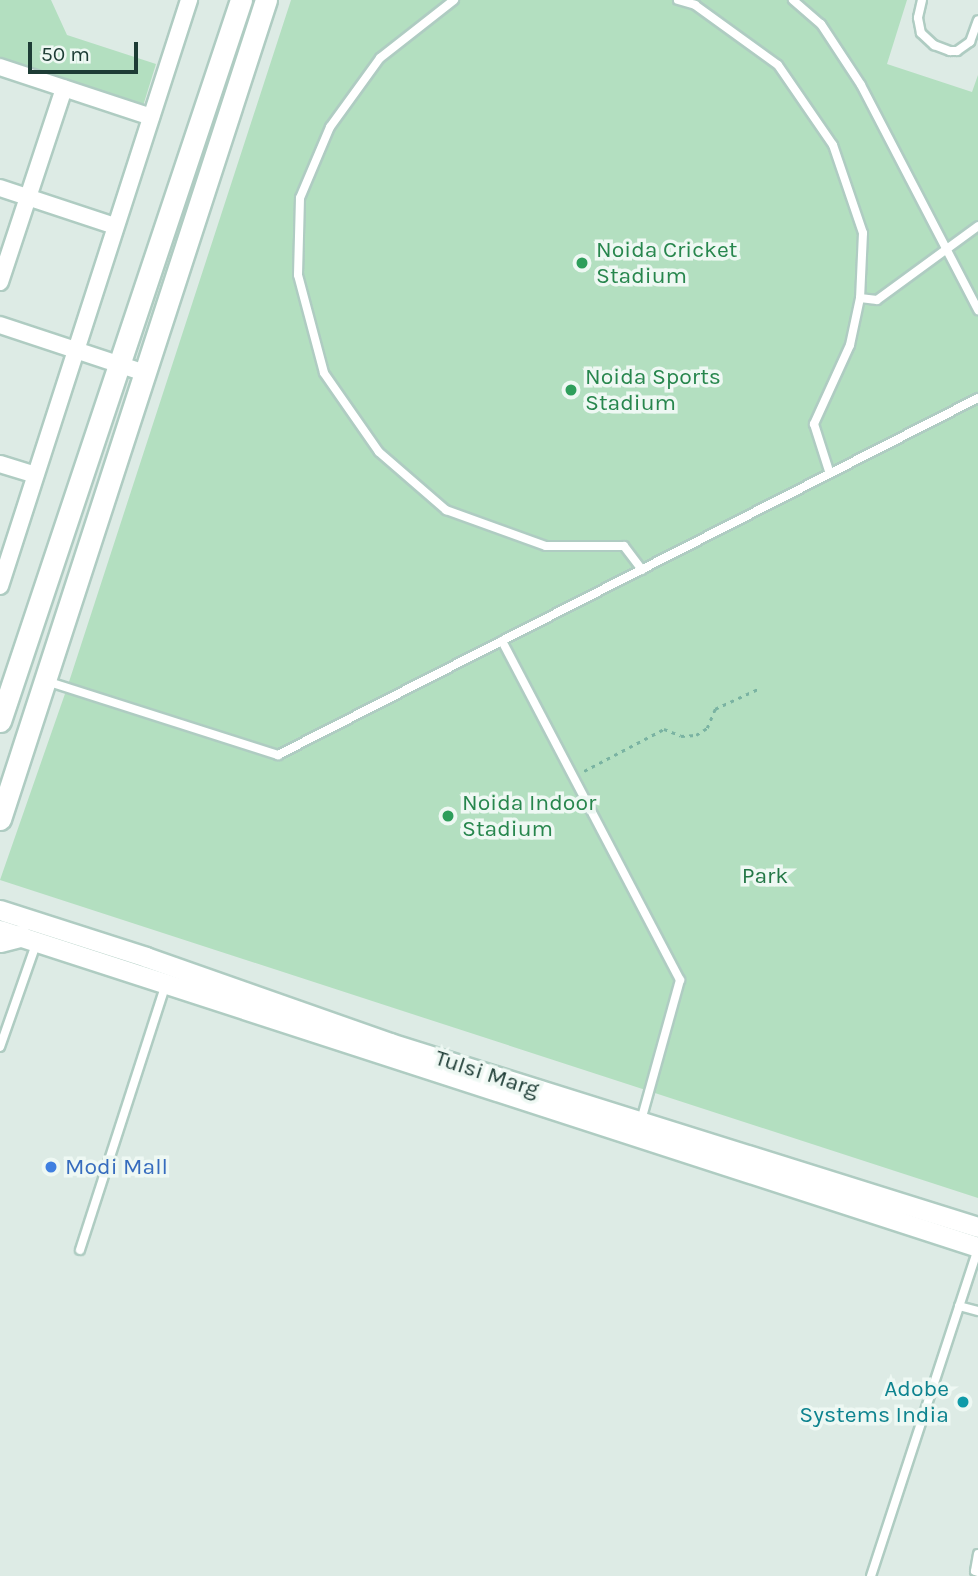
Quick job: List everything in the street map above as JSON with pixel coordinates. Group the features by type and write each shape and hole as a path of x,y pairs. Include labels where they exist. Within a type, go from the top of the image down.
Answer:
{"main road":[{"path":"0,721 241,0"},
{"path":"0,819 266,0"}],"street":[{"path":"0,586 189,0"},
{"path":"0,67 150,117"},
{"path":"0,282 64,88"},
{"path":"0,188 115,226"},
{"path":"0,326 145,373"},
{"path":"0,464 35,475"},
{"name":"Tulsi Marg","path":"0,910 978,1248"},
{"name":"Tulsi Marg","path":"14,937 638,1130 978,1227"}],"lane":[{"path":"454,0 380,58 330,127 300,198 298,275 324,373 379,452 446,510 546,546 624,546 642,570"},
{"path":"678,0 695,5 778,65 833,145 863,233 860,298 850,345 814,424 830,474"},
{"path":"793,0 821,24 861,85 978,310"},
{"path":"922,0 918,18 920,33 942,48 957,51 964,48 978,20"},
{"path":"860,298 877,300 978,226"},
{"path":"46,681 278,755 978,398"},
{"path":"502,641 680,980 638,1130"},
{"path":"0,1046 14,937"},
{"path":"80,1250 166,984"},
{"path":"871,1576 978,1248"},
{"path":"959,1306 978,1311"},
{"path":"978,1554 975,1571 978,1572"}],"path":[{"path":"575,776 664,729 681,736 696,735 707,728 715,709 760,688"}],"green space":[{"path":"0,0 51,0 67,35 156,64 143,106 0,59"},
{"name":"Noida Sports Stadium","path":"291,0 907,0 887,64 972,92 978,75 978,1198 0,880 67,688"}],"place":[{"name":"Noida Cricket Stadium","path":"582,263"},
{"name":"Noida Sports Stadium","path":"571,390"},
{"name":"Noida Indoor Stadium","path":"448,816"},
{"name":"Modi Mall","path":"51,1167"},
{"name":"Adobe Systems India","path":"963,1402"}],"park label":[{"name":"Park","path":"765,876"}]}
